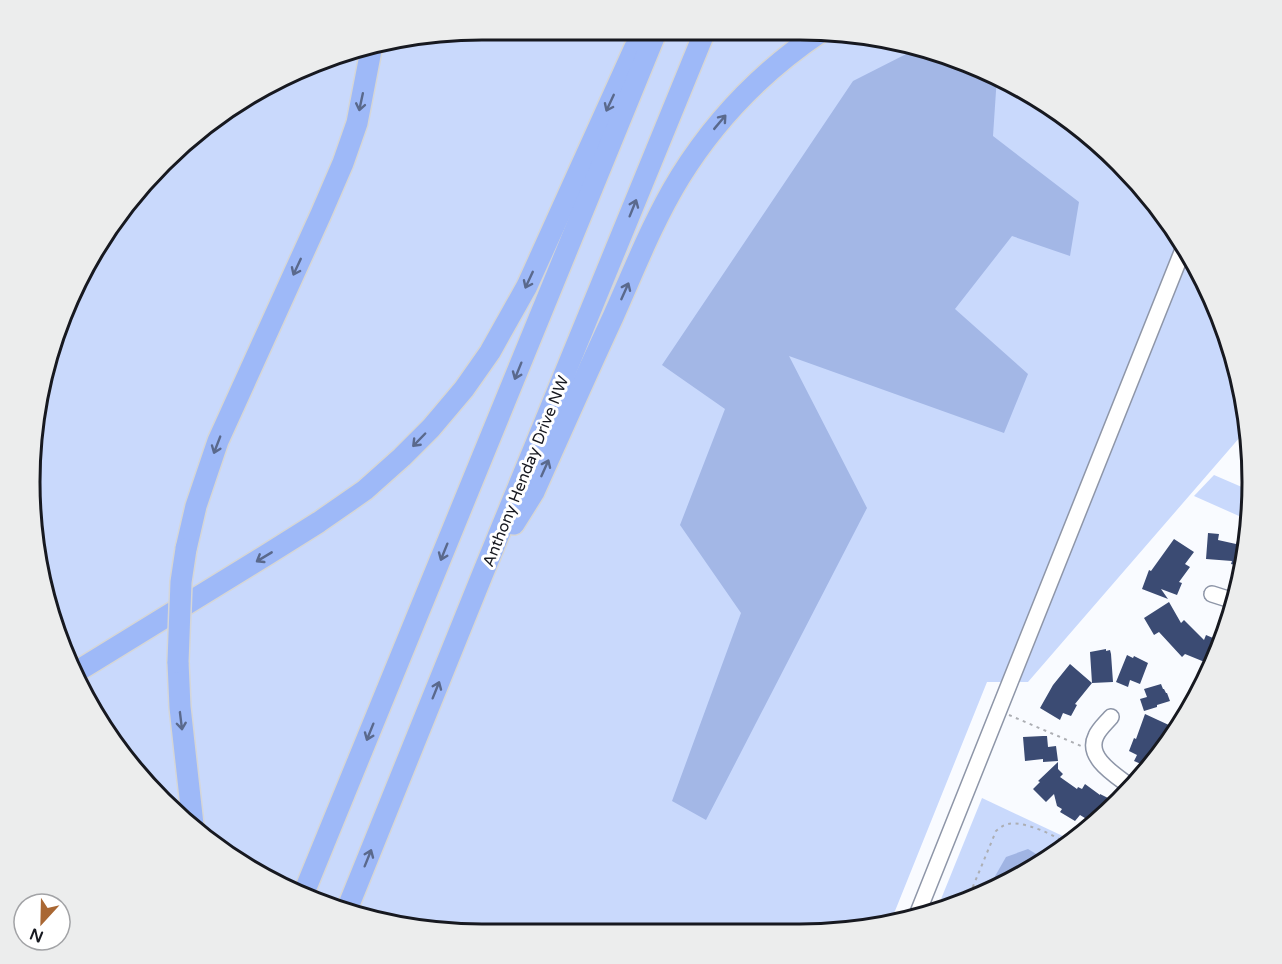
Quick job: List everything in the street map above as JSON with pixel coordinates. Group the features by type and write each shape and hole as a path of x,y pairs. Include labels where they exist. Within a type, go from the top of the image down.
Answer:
{"highway":[{"path":"82,668 319,522 365,490 431,428 464,389 490,352 509,319 638,40"},
{"path":"306,887 653,40"},
{"name":"Anthony Henday Drive NW","path":"350,903 701,40"},
{"path":"483,573 534,492 652,229 680,176 717,124 752,87 794,49 808,40"},
{"path":"192,815 180,707 178,662 181,582 196,506 218,441 343,163 357,123 370,56"}],"street":[{"path":"921,906 1180,258"},
{"path":"1212,594 1225,598"},
{"path":"1110,717 1095,737 1094,751 1100,761 1124,782"}],"path":[{"path":"999,711 1094,751"},
{"path":"972,889 996,831 1002,826 1014,823 1044,831 1059,839"}],"shaded area":[{"path":"800,40 858,44 886,49 969,74 1021,100 1069,132 1112,170 1150,213 1182,261 1208,313 1226,368 1239,438 1028,682 987,682 894,913 858,920 800,924 453,923 396,915 313,890 261,864 237,849 191,814 170,794 150,773 115,727 100,703 74,651 49,568 44,540 40,482 44,424 49,396 74,313 100,261 132,213 150,191 191,150 237,115 287,86 340,64 368,56 424,44 453,41"},
{"path":"906,54 942,64 996,87 993,136 1079,202 1070,256 1012,236 955,309 1028,374 1004,433 789,356 867,508 706,820 672,801 741,613 680,525 725,409 662,365 853,81"},
{"path":"1214,475 1241,487 1240,517 1194,496"},
{"path":"982,798 1063,836 995,878 940,900"},
{"path":"1028,849 1037,854 994,879 1006,857"}],"building":[{"path":"1208,533 1219,534 1218,540 1236,544 1238,541 1234,565 1231,564 1232,561 1206,559"},
{"path":"1174,539 1194,552 1185,564 1190,567 1179,582 1182,583 1177,595 1161,589 1168,599 1142,589 1149,570 1151,571"},
{"path":"1169,602 1181,623 1184,620 1204,640 1206,635 1213,638 1203,661 1185,654 1182,657 1159,632 1154,635 1144,618"},
{"path":"1110,650 1113,682 1092,683 1090,652"},
{"path":"1127,655 1148,663 1140,684 1130,680 1128,687 1116,682"},
{"path":"1070,664 1092,683 1075,704 1077,705 1071,716 1063,713 1060,720 1040,708 1053,685"},
{"path":"1161,684 1170,701 1144,711 1140,699 1147,697 1144,689"},
{"path":"1145,714 1168,725 1140,763 1134,761 1137,755 1129,751 1134,738 1136,739"},
{"path":"1047,736 1048,747 1056,746 1058,761 1043,762 1043,759 1025,761 1023,737"},
{"path":"1058,762 1058,769 1063,774 1060,777 1077,789 1078,787 1082,789 1085,784 1108,798 1086,818 1080,815 1075,821 1060,812 1062,809 1057,806 1054,794 1046,802 1033,789 1040,782 1038,781"}]}
